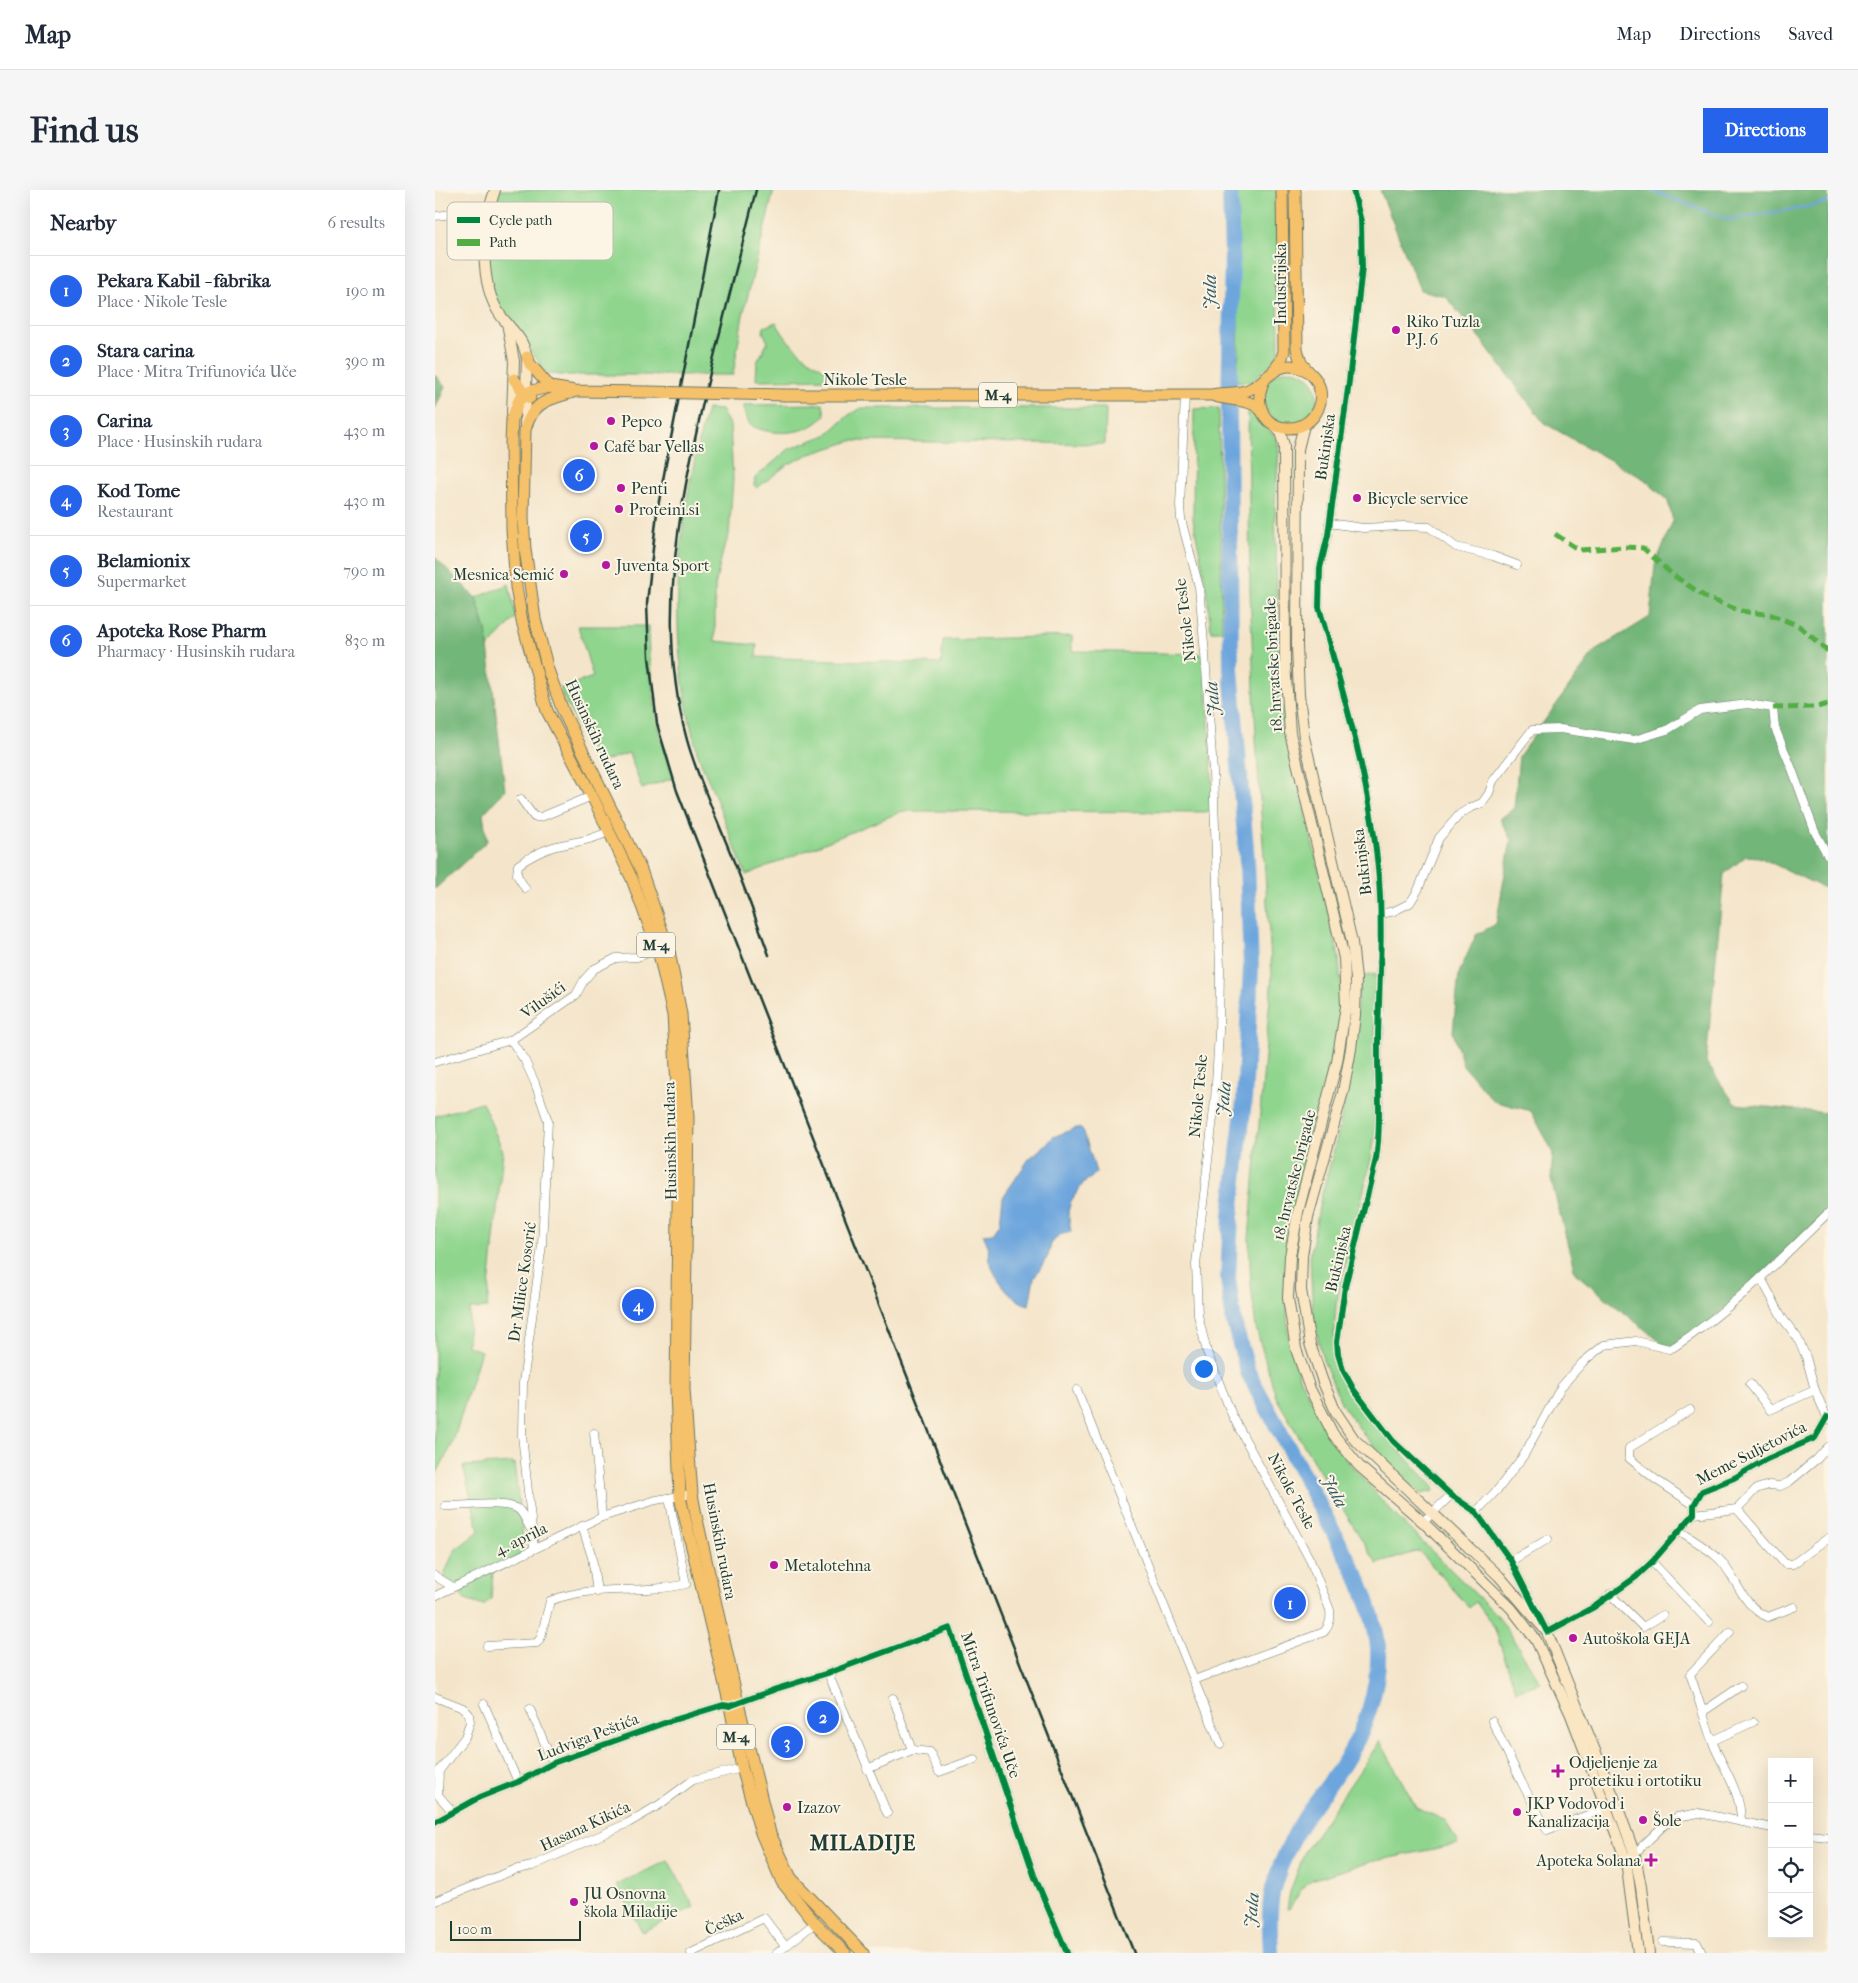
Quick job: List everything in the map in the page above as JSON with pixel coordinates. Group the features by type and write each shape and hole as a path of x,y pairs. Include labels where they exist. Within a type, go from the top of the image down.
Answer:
{"main road":[{"name":"Husinskih rudara","path":"491,202 495,190"},
{"name":"Industrijska","path":"1270,374 1281,361 1284,352 1282,190"},
{"name":"Industrijska","path":"1295,190 1297,349 1301,363 1311,373"},
{"name":"Husinskih rudara","path":"485,260 493,299 501,316 521,338 527,357 523,518 525,549 535,619 548,670 563,711 641,870 669,951 681,1014 689,1118 684,1389 692,1494 734,1704 742,1768 761,1833 782,1882 815,1923 845,1953"},
{"name":"Husinskih rudara","path":"507,322 514,361 512,529 516,587 522,621 547,711 592,796 632,879 658,950 673,1015 679,1120 675,1497 771,1833 791,1878 863,1953"},
{"path":"513,379 525,395 539,399 550,392 529,364 527,357"},
{"path":"1245,396 1270,374 1283,366 1302,368 1311,373 1321,390 1321,401 1312,419 1304,425 1294,428 1284,428 1274,424"},
{"path":"1262,412 1259,394 1261,385 1270,374"},
{"name":"Nikole Tesle","path":"525,430 532,414 550,392 785,395 1211,395 1227,400 1245,396 1262,412"},
{"name":"M-4","path":"512,419 519,400 525,395"},
{"name":"M-4","path":"1262,412 1274,424"},
{"name":"18. hrvatske brigade","path":"1274,424 1280,432 1284,445 1285,663 1290,734 1343,958 1346,1006 1337,1062 1298,1212 1290,1256 1288,1298 1296,1349 1310,1389 1333,1434 1359,1466 1423,1522 1511,1608 1536,1640 1571,1715 1607,1808 1631,1858 1638,1953"},
{"name":"18. hrvatske brigade","path":"1304,425 1298,449 1297,590 1299,695 1304,738 1352,942 1356,979 1355,1015 1343,1092 1308,1217 1303,1256 1301,1290 1310,1344 1336,1412 1354,1439 1499,1576 1547,1632 1594,1747 1641,1887 1649,1953"}],"street":[{"name":"Bukinjska","path":"1353,190 1361,221 1362,268 1349,381 1329,523 1320,568 1319,607 1360,760 1376,848 1381,914 1378,1041 1379,1138 1376,1159 1345,1287 1339,1327 1338,1354 1343,1370 1354,1390 1388,1434 1451,1495"},
{"name":"Nikole Tesle","path":"1185,396 1180,506 1181,519 1199,587 1205,654 1213,772 1220,968 1215,1100 1196,1264 1198,1315 1207,1352 1232,1415 1310,1560 1329,1608 1331,1618 1329,1627 1324,1632 1194,1680"},
{"path":"1329,523 1363,528 1429,527 1456,546 1517,565"},
{"name":"Bukinjska","path":"1381,914 1395,911 1410,903 1418,890 1439,838 1460,814 1482,803 1489,793 1493,781 1531,730 1560,729 1634,740 1667,730 1700,710 1748,704 1773,708 1775,728 1792,768 1815,832 1827,854"},
{"name":"Husinskih rudara","path":"521,799 534,817 541,817 592,796"},
{"path":"525,888 517,875 518,865 524,860 551,848 601,836 609,831"},
{"name":"Vilušići","path":"435,1062 511,1040 576,995 584,980 593,969 616,958 637,957 658,950"},
{"name":"Dr Milice Kosorić","path":"511,1040 525,1061 548,1121 542,1245 523,1383 522,1436 534,1548"},
{"path":"1475,1512 1499,1488 1524,1455 1561,1387 1583,1362 1604,1345 1637,1341 1669,1349 1674,1347 1712,1321 1761,1278 1828,1213"},
{"name":"Meme Suljetovića","path":"1547,1632 1594,1608 1610,1594 1636,1577 1680,1531 1694,1509 1701,1491 1734,1478 1767,1459 1815,1438 1827,1418 1815,1390 1806,1357 1797,1337 1783,1319 1761,1278"},
{"name":"Meme Suljetovića","path":"1750,1384 1769,1410 1815,1390"},
{"path":"1077,1390 1220,1744"},
{"name":"Meme Suljetovića","path":"1690,1410 1629,1448 1629,1458 1694,1509"},
{"path":"594,1433 602,1517"},
{"name":"Meme Suljetovića","path":"1737,1509 1756,1489 1769,1485 1780,1486 1789,1482 1817,1459 1828,1447"},
{"name":"4. aprila","path":"435,1596 602,1517 692,1494"},
{"path":"1423,1522 1451,1495 1475,1512 1511,1561 1547,1632"},
{"name":"Husinskih rudara","path":"487,1646 537,1643 541,1637 550,1601 561,1596 669,1588 686,1584 675,1497"},
{"name":"Dr Milice Kosorić","path":"445,1506 461,1507 503,1503 512,1505 520,1510 533,1535"},
{"path":"1694,1509 1737,1509 1785,1564 1793,1564 1828,1538"},
{"path":"582,1526 592,1557 597,1592"},
{"path":"1680,1531 1720,1559 1741,1593 1762,1615 1768,1617 1794,1607"},
{"path":"1511,1561 1548,1539"},
{"path":"1652,1562 1709,1622"},
{"path":"435,1576 453,1587"},
{"path":"1610,1594 1643,1627 1663,1615"},
{"name":"Mitra Trifunovića Uče","path":"734,1704 828,1673 950,1628 1034,1875 1067,1953"},
{"path":"1730,1632 1690,1674 1704,1710 1712,1741 1733,1783 1741,1810 1741,1821"},
{"path":"828,1673 887,1813"},
{"path":"1704,1710 1741,1686"},
{"path":"435,1697 463,1708 469,1714 470,1722 465,1738 439,1771 438,1795 453,1812"},
{"path":"867,1769 912,1750 893,1698"},
{"path":"484,1704 518,1782"},
{"name":"Ludviga Peštića","path":"435,1822 480,1797 518,1782 553,1763 667,1722 723,1705 734,1704"},
{"name":"Ludviga Peštića","path":"530,1709 553,1763"},
{"path":"1493,1722 1547,1830 1607,1808"},
{"path":"1712,1741 1753,1722"},
{"name":"Mitra Trifunovića Uče","path":"912,1750 930,1752 939,1772 975,1759"},
{"name":"Hasana Kikića","path":"435,1901 514,1870 532,1866 628,1823 659,1805 693,1780 742,1768"},
{"path":"1631,1858 1662,1827 1677,1816 1699,1813 1768,1827"},
{"path":"1813,1835 1828,1837"},
{"name":"Češka","path":"691,1953 764,1918 785,1946"},
{"path":"777,1953 815,1923"},
{"path":"1663,1942 1697,1943 1702,1953"}],"green space":[{"path":"495,190 774,190 743,315 733,375 560,375 546,372 529,348 501,316 485,267 486,260 613,260 613,202 493,202"},
{"path":"1234,190 1277,190 1279,351 1274,360 1252,382 1235,381 1239,353"},
{"path":"1380,190 1828,190 1828,890 1759,857 1746,856 1724,874 1706,1062 1735,1104 1828,1113 1828,1213 1712,1321 1669,1349 1575,1273 1551,1179 1553,1152 1531,1111 1493,1101 1463,1065 1453,1032 1459,973 1476,935 1496,924 1511,840 1500,819 1514,808 1519,756 1595,651 1650,617 1655,565 1673,521 1668,501 1644,479 1544,423 1480,338 1445,296 1420,290"},
{"path":"776,322 796,349 843,379 756,380 757,362 768,342 763,332 764,327"},
{"path":"1290,370 1300,372 1309,378 1315,387 1317,397 1315,407 1309,416 1300,422 1290,424 1280,422 1271,416 1265,407 1263,397 1265,387 1271,378 1280,372"},
{"path":"435,375 445,387 435,409"},
{"path":"823,404 825,415 818,422 799,431 788,432 767,431 749,424 743,409 745,405"},
{"path":"1248,407 1277,439 1279,451 1275,503 1279,697 1339,958 1342,1002 1338,1037 1287,1237 1288,1335 1300,1380 1345,1458 1394,1514 1499,1617 1541,1683 1516,1691 1494,1627 1476,1602 1469,1607 1419,1551 1377,1564 1276,1397 1256,1328 1251,1285 1249,1238 1272,976 1256,739 1250,590"},
{"path":"862,408 1106,408 1105,444 851,441 807,455 787,465 757,488 754,485 755,478 789,449 826,435 850,414"},
{"path":"1219,408 1222,631 1211,631 1206,586 1193,519 1194,409"},
{"path":"707,409 721,410 730,426 733,479 729,535 723,551 715,586 715,641 757,645 756,657 941,664 943,640 1072,636 1072,651 1205,654 1214,812 903,811 746,875 697,751 687,708 681,665 678,580 682,537 696,452"},
{"path":"435,557 476,598 486,630 505,790 483,814 487,841 435,889"},
{"path":"509,584 516,617 488,648 486,630 476,598"},
{"path":"578,626 648,626 649,657 657,724 673,778 642,789 629,753 598,763 560,688 593,677"},
{"path":"1375,974 1376,1125 1372,1156 1336,1305 1334,1333 1338,1370 1349,1391 1391,1442 1434,1487 1434,1491 1420,1494 1368,1440 1342,1405 1323,1360 1313,1317 1310,1257 1320,1202 1338,1134 1350,1076 1360,977"},
{"path":"482,1102 503,1151 487,1308 470,1309 467,1346 481,1351 452,1445 435,1476 435,1116"},
{"path":"514,1463 525,1553 493,1571 491,1599 484,1606 465,1600 443,1578 454,1551 479,1531 463,1466"},
{"path":"1380,1741 1416,1807 1446,1821 1458,1844 1370,1862 1311,1880 1301,1890 1290,1908 1287,1909 1290,1892 1305,1851"},
{"path":"668,1860 694,1907 642,1932 617,1885"}],"water":[{"path":"1076,1128 1081,1129 1084,1133 1096,1172 1084,1182 1071,1201 1068,1212 1071,1232 1059,1235 1051,1244 1048,1256 1034,1278 1029,1305 1011,1295 997,1277 991,1265 989,1247 983,1234 993,1233 1000,1223 1003,1197 1029,1159 1053,1137"}],"waterway":[{"name":"Jala","path":"1230,190 1232,255 1229,407 1231,669 1247,861 1251,968 1244,1101 1231,1215 1228,1279 1234,1323 1248,1372 1360,1582 1374,1623 1378,1648 1374,1693 1365,1723 1344,1763 1301,1824 1277,1876 1270,1910 1271,1953"},
{"path":"1650,190 1723,218 1731,219 1828,202"}],"railway":[{"path":"719,190 657,512 647,603 649,657 657,724 677,791 1134,1953"},
{"path":"756,190 695,437 679,523 672,610 673,653 678,697 687,740 769,955"}],"marked path":[{"path":"1555,534 1579,550 1625,547 1643,548 1673,575 1707,598 1741,611 1772,615 1799,626 1828,651"},
{"path":"1773,708 1817,707 1828,704"}],"cycle path":[{"path":"1353,190 1361,221 1362,268 1328,535 1320,568 1319,607 1364,776 1379,880 1381,939 1378,1038 1378,1144 1345,1287 1337,1342 1338,1354 1343,1370 1354,1390 1393,1441 1451,1495 1476,1512 1511,1561 1547,1632 1594,1607 1636,1577 1652,1562 1694,1514 1694,1505 1702,1491 1734,1478 1767,1459 1815,1438 1827,1417"},
{"path":"435,1822 480,1797 518,1782 553,1763 667,1722 723,1705 730,1706 828,1673 950,1628 1034,1875 1067,1953"}],"place":[{"name":"Riko Tuzla P.J. 6","path":"1396,330"},
{"name":"Pepco","path":"611,421"},
{"name":"Café bar Vellas","path":"594,446"},
{"name":"Apoteka Rose Pharm","path":"579,475"},
{"name":"Penti","path":"621,488"},
{"name":"Bicycle service","path":"1357,498"},
{"name":"Proteini.si","path":"619,509"},
{"name":"Belamionix","path":"586,536"},
{"name":"Juventa Sport","path":"606,565"},
{"name":"Mesnica Semić","path":"564,574"},
{"name":"Kod Tome","path":"638,1305"},
{"name":"Metalotehna","path":"774,1565"},
{"name":"Pekara Kabil - fabrika","path":"1290,1603"},
{"name":"Autoškola GEJA","path":"1573,1638"},
{"name":"Stara carina","path":"823,1717"},
{"name":"Carina","path":"787,1742"},
{"name":"Odjeljenje za protetiku i ortotiku","path":"1558,1771"},
{"name":"Izazov","path":"787,1807"},
{"name":"JKP Vodovod i Kanalizacija","path":"1517,1812"},
{"name":"Šole","path":"1643,1820"},
{"name":"Apoteka Solana","path":"1651,1860"},
{"name":"JU Osnovna škola Miladije","path":"574,1902"}],"district":[{"name":"MILADIJE","path":"863,1843"}]}
